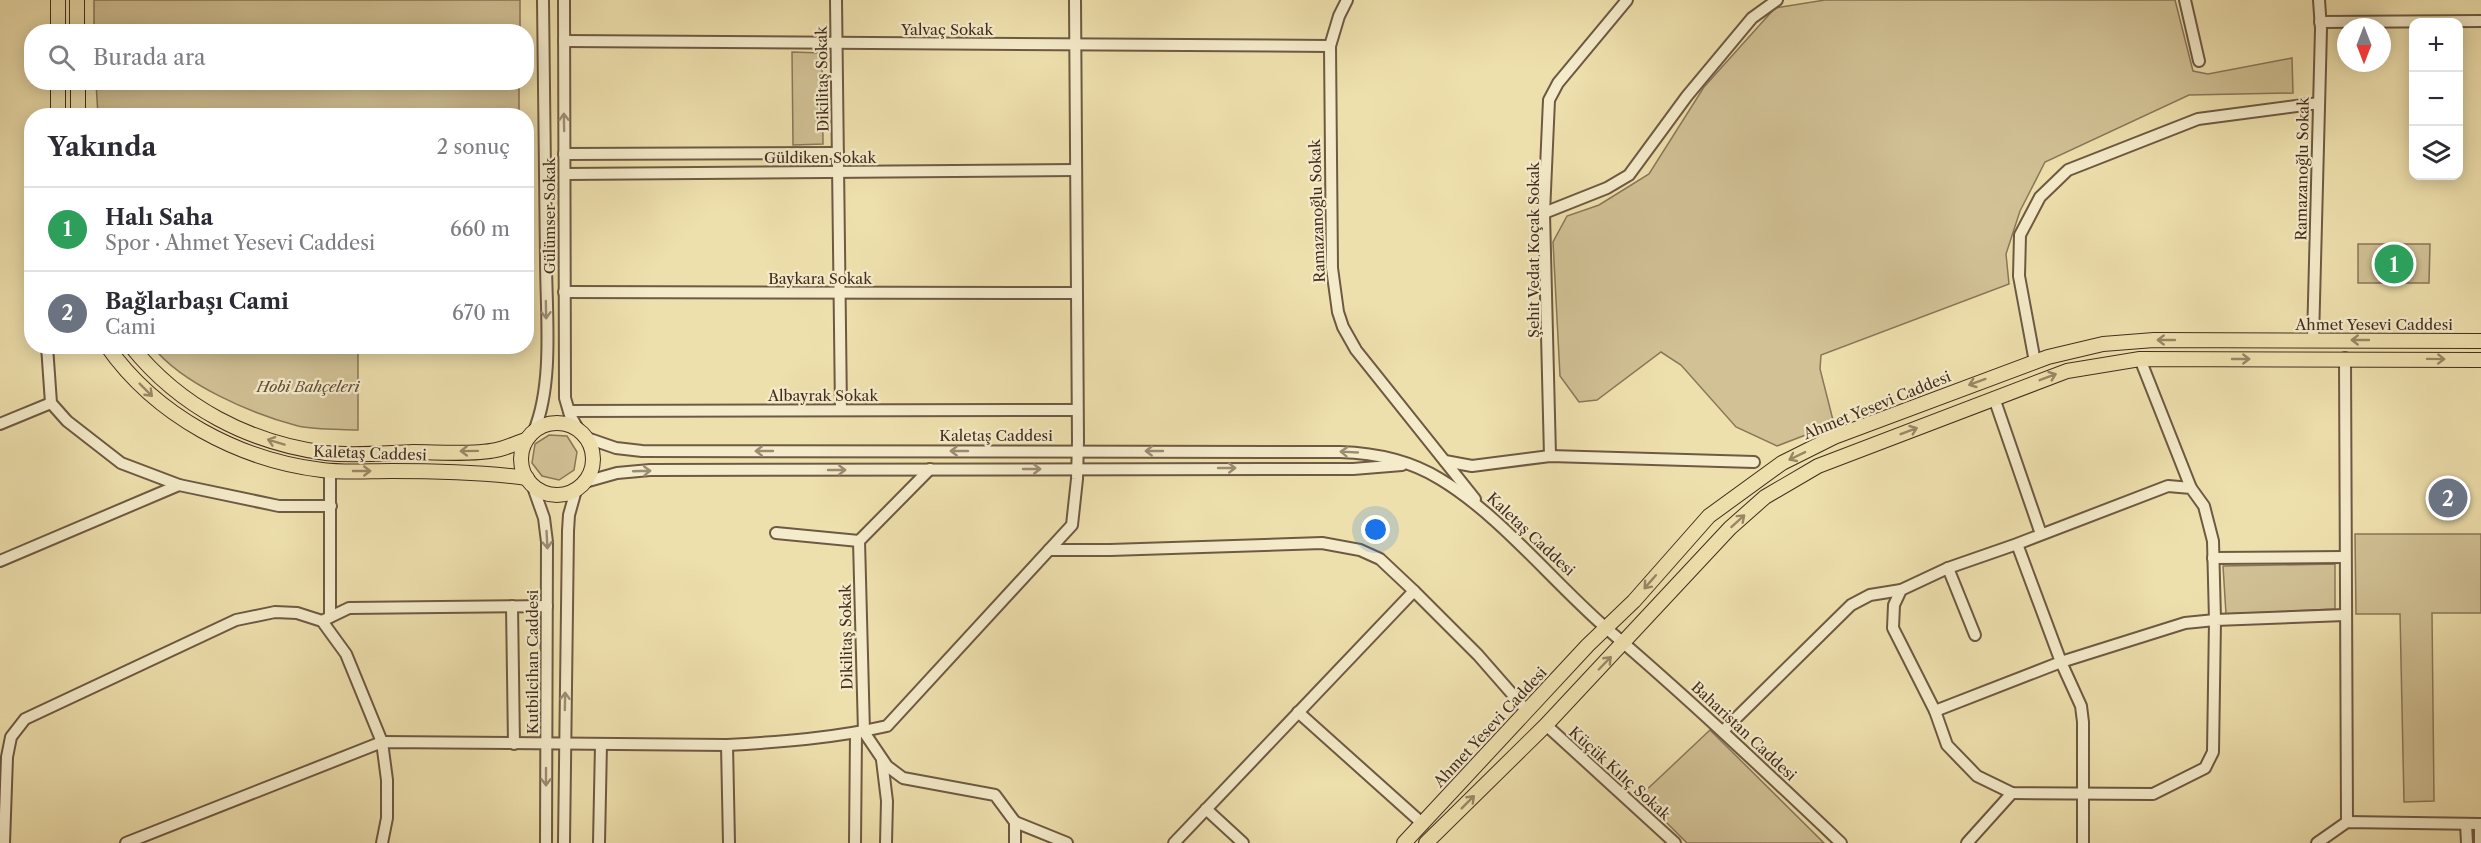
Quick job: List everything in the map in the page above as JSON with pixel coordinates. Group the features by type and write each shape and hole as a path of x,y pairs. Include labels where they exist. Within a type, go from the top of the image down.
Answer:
{"main road":[{"path":"58,0 58,24"},
{"path":"77,0 77,24"},
{"path":"58,90 58,108"},
{"path":"78,90 78,108"},
{"name":"Ahmet Yesevi Caddesi","path":"1404,843 1588,645 1634,601 1709,516 1782,463 1834,437 2035,362 2103,344 2154,340 2481,341"},
{"name":"Kaletaş Caddesi","path":"113,354 152,396 184,420 220,441 272,461 330,471 466,471 529,481"},
{"name":"Kaletaş Caddesi","path":"137,354 147,367 189,403 226,424 280,444 328,453 494,451 530,435"},
{"path":"1426,843 1546,725 1730,528 1765,496 1818,466 2067,370 2140,359 2481,360"},
{"path":"556,423 568,424 583,434 592,448 594,460 591,472 580,486 565,494 553,495 541,491 529,481 521,463 522,451 530,435 544,425 556,423"}],"street":[{"path":"530,435 542,411 545,380 543,0"},
{"name":"Gülümser Sokak","path":"564,0 564,387 569,411 583,434"},
{"name":"Dikilitaş Sokak","path":"836,0 841,410"},
{"path":"126,843 382,742 727,746 860,732 887,726 1072,525 1078,468 1075,0"},
{"name":"Ramazanoğlu Sokak","path":"1347,0 1339,16 1330,46 1332,268 1338,312 1343,327 1356,350 1489,517"},
{"name":"Şehit Vedat Koçak Sokak","path":"1551,456 1544,213 1549,100 1558,82 1627,0"},
{"path":"1544,213 1607,188 1629,175 1687,96 1752,18 1777,0"},
{"path":"2185,0 2199,61"},
{"name":"Ramazanoğlu Sokak","path":"2313,339 2319,103 2319,0"},
{"path":"2320,22 2481,21"},
{"name":"Yalvaç Sokak","path":"564,41 1330,46"},
{"path":"2035,362 2019,276 2020,235 2040,197 2068,170 2198,119 2319,103"},
{"path":"564,154 838,153"},
{"name":"Güldiken Sokak","path":"565,174 1075,170"},
{"name":"Baykara Sokak","path":"564,292 1076,293"},
{"path":"48,354 51,403 67,422 121,463 179,485 279,506 331,506"},
{"path":"2345,358 2347,822"},
{"path":"1901,590 1894,605 1893,628 1935,711 1947,745 1977,776 2012,793 2153,794 2205,768 2213,752 2215,620 2213,541 2204,506 2191,488 2140,359"},
{"path":"1994,398 2041,534"},
{"path":"0,424 51,403"},
{"name":"Albayrak Sokak","path":"569,411 1077,410"},
{"name":"Kaletaş Caddesi","path":"583,434 616,448 642,451 1347,452 1369,454 1441,479 1489,517 1606,628 1625,642"},
{"path":"1445,461 1472,466 1551,456 1754,462"},
{"name":"Kaletaş Caddesi","path":"580,486 617,473 638,471 1353,469 1405,465"},
{"path":"776,533 859,541 930,469"},
{"path":"330,471 331,506 326,619 346,654 382,742 387,790 387,819 382,843"},
{"name":"Kutbilcihan Caddesi","path":"529,481 546,531 546,843"},
{"path":"0,561 179,485"},
{"path":"564,843 568,531 569,515 580,486"},
{"path":"1724,731 1851,605 1870,595 1901,590 1948,568 2168,486 2191,488"},
{"name":"Dikilitaş Sokak","path":"855,843 860,732 859,541"},
{"path":"1049,550 1322,543 1360,550 1380,559 1414,591 1478,655 1527,711"},
{"path":"2017,544 2061,662 2081,706 2083,843"},
{"path":"2213,558 2345,556"},
{"path":"1948,568 1975,635"},
{"path":"1174,843 1414,591"},
{"path":"512,606 514,744"},
{"path":"4,843 7,757 11,736 25,718 236,620 275,612 297,613 326,619 349,608 547,606"},
{"path":"1935,711 2061,662 2185,623 2345,615"},
{"name":"Baharistan Caddesi","path":"1625,642 1724,731 1841,843"},
{"path":"1298,712 1423,824"},
{"name":"Küçük Kılıç Sokak","path":"1546,725 1675,843"},
{"path":"860,732 887,766 903,778 995,795 1015,822 1067,843"},
{"path":"599,843 601,744"},
{"path":"727,746 729,843"},
{"path":"881,757 887,801 886,843"},
{"path":"1967,843 2012,793"},
{"path":"1206,808 1243,843"},
{"path":"1015,822 1015,843"},
{"path":"2317,843 2347,822 2481,824 2480,843"},
{"path":"2466,824 2467,843"}],"green space":[{"path":"94,0 520,0 520,24 94,24"},
{"path":"1825,0 2175,0 2193,71 2208,74 2292,58 2293,93 2189,95 2045,162 2020,211 2006,254 2009,284 1821,355 1820,369 1834,424 1777,446 1736,427 1681,365 1661,352 1597,400 1579,402 1560,376 1553,242 1567,216 1599,205 1649,174 1704,87 1775,8"},
{"path":"792,52 822,53 823,144 793,145"},
{"path":"96,90 519,90 519,108 98,108"},
{"path":"2358,244 2430,244 2429,283 2358,283"},
{"name":"Hobi Bahçeleri","path":"160,354 358,354 358,430 298,426 260,414 199,385"},
{"path":"549,435 567,436 577,452 574,470 559,480 542,476 532,463 535,444"},
{"path":"2355,534 2481,534 2481,613 2432,613 2434,801 2404,802 2400,614 2356,614"},
{"path":"2335,564 2335,609 2226,614 2223,566"},
{"path":"1710,730 1824,843 1687,843 1640,796"}],"place":[{"name":"Halı Saha","path":"2394,264"},
{"name":"Bağlarbaşı Cami","path":"2448,498"}]}
